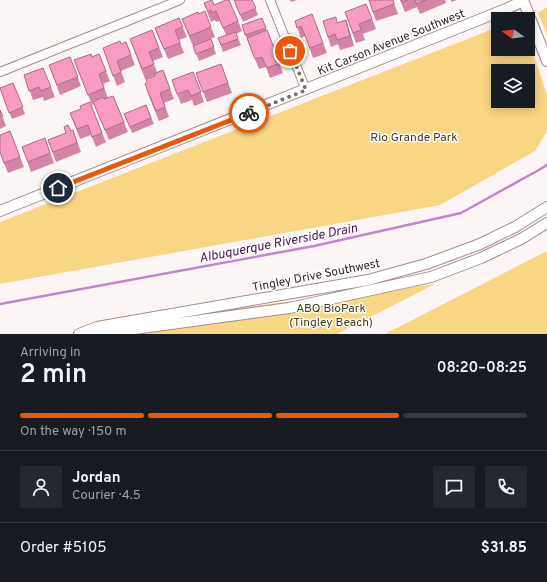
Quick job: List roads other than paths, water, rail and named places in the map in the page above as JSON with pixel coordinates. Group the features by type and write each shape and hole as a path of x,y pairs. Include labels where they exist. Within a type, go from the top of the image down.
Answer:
{"street":[{"path":"0,72 180,0"},
{"path":"270,0 306,90"},
{"path":"523,0 547,61"},
{"name":"Kit Carson Avenue Southwest","path":"0,211 306,90 506,9 523,0"},
{"name":"Tingley Drive Southwest","path":"80,334 97,327 368,280 426,264 480,244 515,227 547,207"},
{"name":"Tingley Drive Southwest","path":"98,334 289,308 431,277 481,258 521,239 547,223"}],"waterway":[{"name":"Albuquerque Riverside Drain","path":"0,304 314,246 461,213 547,165"}],"park label":[{"name":"Rio Grande Park","path":"414,137"},
{"name":"ABQ BioPark (Tingley Beach)","path":"331,315"}]}
